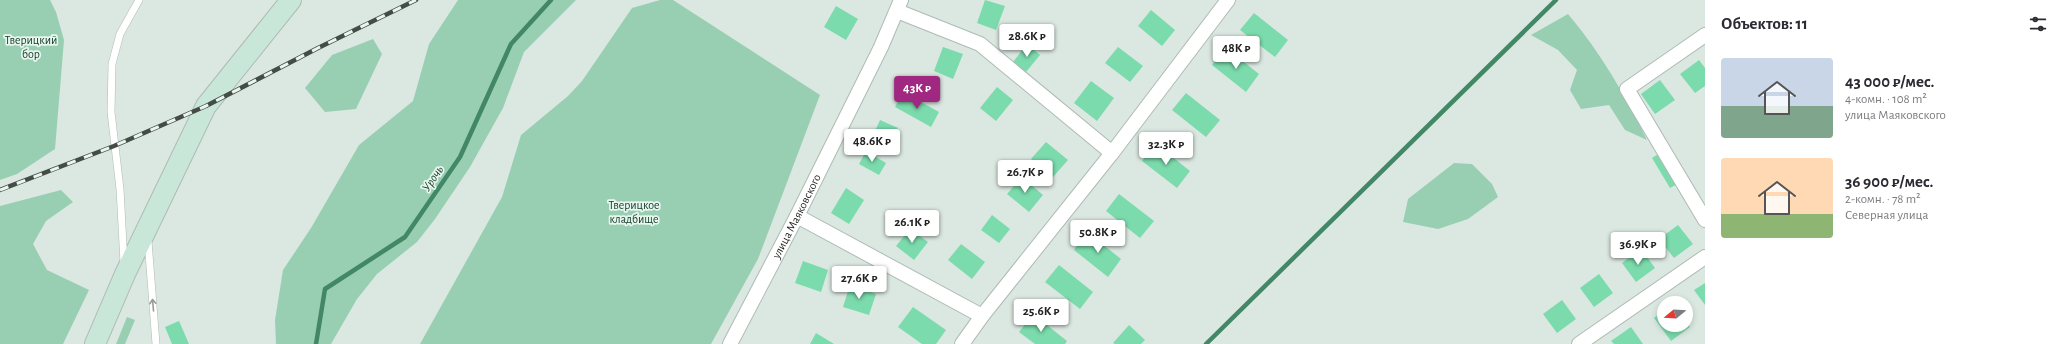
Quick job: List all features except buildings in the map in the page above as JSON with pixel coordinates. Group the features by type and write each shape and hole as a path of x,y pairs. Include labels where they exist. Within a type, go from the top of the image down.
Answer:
{"main road":[{"path":"95,344 125,274 206,106 291,0"}],"street":[{"path":"962,344 982,316 1112,153 1228,0"},
{"path":"899,5 980,44 1112,153"},
{"name":"улица Маяковского","path":"730,344 797,216 899,5"},
{"path":"1705,35 1627,89 1705,220"},
{"path":"797,216 982,316"},
{"path":"1579,344 1705,257"}],"lane":[{"path":"125,274 120,189 111,112 112,64 120,34 139,0"},
{"path":"147,227 156,344"}],"green space":[{"name":"Тверицкий бор","path":"0,0 50,0 56,12 64,40 55,149 17,174 0,180"},
{"path":"458,0 576,0 524,52 503,108 470,167 435,219 417,242 377,274 357,299 331,344 276,344 275,320 283,270 311,228 359,145 413,101 429,44"},
{"name":"Тверицкое кладбище","path":"660,0 673,0 820,95 758,259 711,344 420,344 502,197 521,135 568,96 582,81 632,8"},
{"path":"1568,14 1602,59 1647,140 1625,130 1609,105 1581,109 1570,90 1577,70 1558,50 1531,35"},
{"path":"373,39 382,54 356,109 325,112 305,88 332,55"},
{"path":"1454,163 1472,164 1492,184 1498,197 1468,219 1438,229 1403,222 1408,199"},
{"path":"61,190 73,202 46,221 33,244 47,270 89,290 63,344 0,344 0,206"},
{"path":"127,317 135,320 125,344 116,344"}],"waterway":[{"name":"Урочь","path":"316,344 325,289 405,237 460,157 511,44 551,0"},
{"path":"1206,344 1556,0"}],"railway":[{"path":"0,190 114,146 206,106 318,48 416,0"}]}
